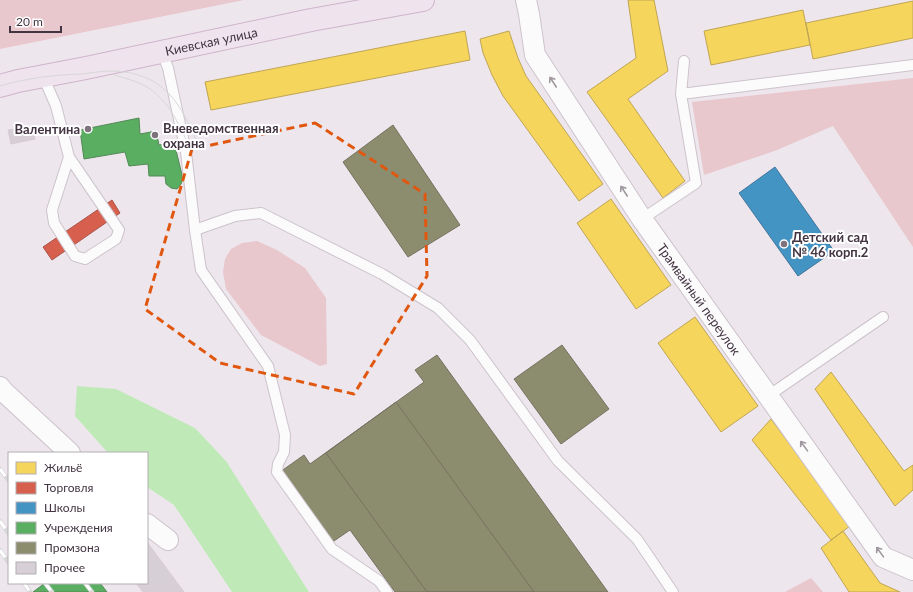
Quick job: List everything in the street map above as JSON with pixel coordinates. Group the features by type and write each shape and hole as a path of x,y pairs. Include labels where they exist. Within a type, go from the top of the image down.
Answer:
{"main road":[{"name":"Киевская улица","path":"0,86 311,20 423,0"}],"street":[{"name":"Трамвайный переулок","path":"526,0 535,55 642,219 884,557 913,570"},
{"path":"0,387 3,392 69,452"},
{"path":"148,525 168,540"}],"lane":[{"path":"162,52 168,68 186,152 201,270 268,366 285,435 284,452 278,464 277,472 332,549 379,581 386,592"},
{"path":"642,219 696,183 681,94 684,62"},
{"path":"681,94 913,65"},
{"path":"42,76 56,106 69,157 119,230 116,239 85,259 75,256 54,223 52,210 69,157"},
{"path":"195,230 235,216 261,213 382,274 438,308 470,340 558,461 637,538 673,592"},
{"path":"768,396 884,317"}],"highlighted area":[{"path":"315,123 425,194 427,276 354,394 220,363 145,309 192,149"}],"shaded area":[{"path":"0,0 244,0 0,49"},
{"path":"913,78 913,247 833,126 777,150 704,175 692,102"},
{"path":"257,241 277,250 305,268 326,298 327,364 320,366 261,335 226,289 223,272 225,259 231,249 242,243"},
{"path":"77,386 116,389 195,428 226,461 309,592 232,592 174,505 148,488 148,452 107,452 75,416"},
{"path":"811,578 823,592 785,592"}],"building: Жильё":[{"path":"628,0 654,0 668,71 628,99 685,181 663,198 587,92 636,58"},
{"path":"913,1 913,38 813,59 806,23"},
{"path":"803,10 810,45 711,65 704,31"},
{"path":"465,31 470,60 211,110 205,82"},
{"path":"509,31 526,76 603,184 579,201 503,96 492,75 483,53 480,39"},
{"path":"611,199 671,285 636,309 577,223"},
{"path":"695,317 758,406 721,432 658,343"},
{"path":"831,372 904,471 913,465 913,490 895,506 815,389"},
{"path":"771,419 850,526 831,540 752,440"},
{"path":"843,531 880,583 900,592 849,592 821,548"}],"building: Торговля":[{"path":"112,200 120,213 52,260 43,247"}],"building: Школы":[{"path":"775,167 834,251 798,276 739,193"}],"building: Учреждения":[{"path":"139,118 140,134 156,131 159,145 174,142 183,179 177,189 171,188 166,184 165,176 149,176 148,164 129,166 125,152 84,159 80,130"},
{"path":"44,584 101,584 107,592 33,592"}],"building: Промзона":[{"path":"393,125 460,225 408,257 343,162"},
{"path":"562,345 609,409 561,444 514,379"},
{"path":"437,355 608,592 395,592 350,530 331,543 280,472 304,455 310,464 424,382 415,370"},
{"path":"396,402 534,592 427,592 326,453"}],"building: Прочее":[{"path":"33,126 35,139 11,144 8,130"},
{"path":"148,543 184,592 143,592 137,584 148,584"}],"tram line":[{"path":"0,86 40,77 107,71 129,73 145,77 168,93 177,104 185,117 199,147"},
{"path":"114,75 143,85 155,93 174,115 191,150"}],"railway":[{"path":"0,469 8,480"},
{"path":"0,521 8,533"},
{"path":"0,550 8,562"},
{"path":"25,584 30,592"},
{"path":"46,584 52,592"},
{"path":"86,584 92,592"}],"place":[{"name":"Валентина","path":"88,129"},
{"name":"Вневедомственная охрана","path":"155,135"},
{"name":"Детский сад № 46 корп.2","path":"784,244"}]}
